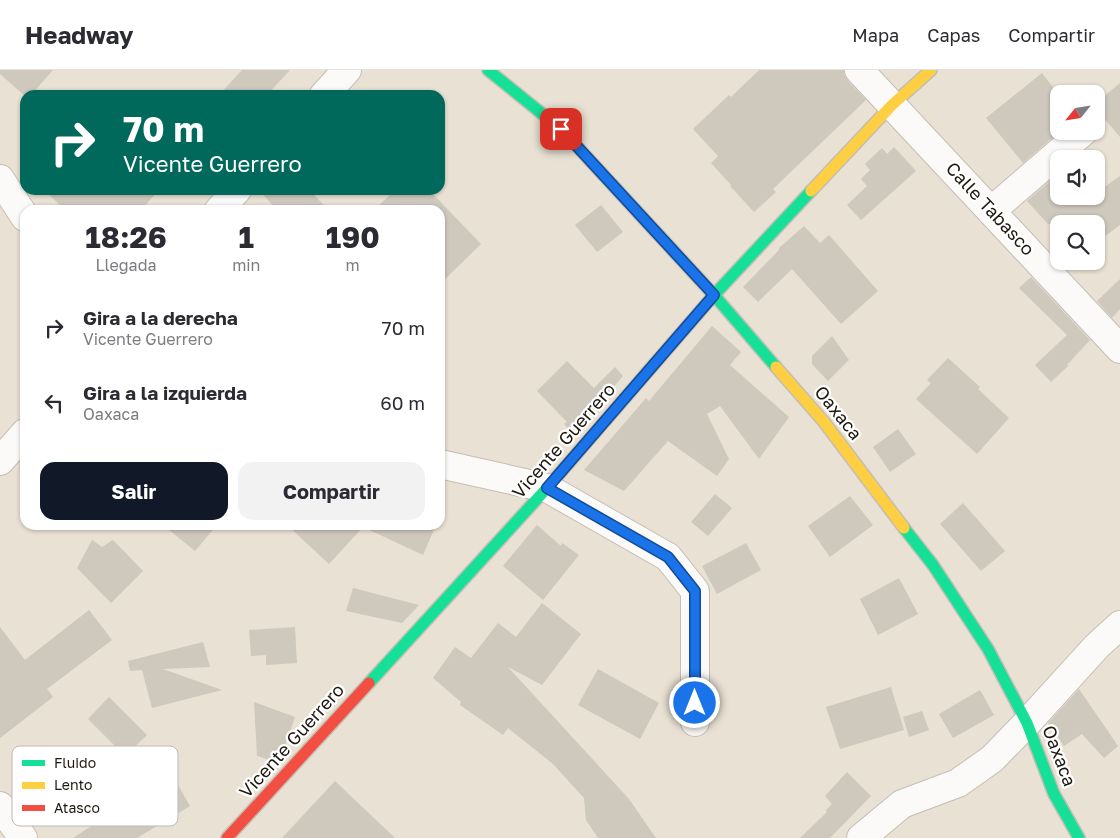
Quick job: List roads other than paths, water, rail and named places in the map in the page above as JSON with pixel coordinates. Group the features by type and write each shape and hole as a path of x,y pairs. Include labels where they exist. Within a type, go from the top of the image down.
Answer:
{"street":[{"path":"329,90 347,70"},
{"name":"Oaxaca","path":"488,70 561,129 714,295 824,422 933,565 988,649 1028,723 1054,794 1079,838"},
{"name":"Calle Tabasco","path":"859,70 1120,349"},
{"name":"Vicente Guerrero","path":"227,838 547,488 714,295 892,105 931,70"},
{"path":"991,211 1074,140"},
{"path":"0,179 20,209"},
{"path":"224,205 232,195"},
{"path":"0,461 20,439"},
{"path":"445,465 547,488 668,557 695,591 694,722"},
{"path":"861,838 902,804 958,783 992,759 1028,723 1097,646 1120,626"},
{"path":"0,806 12,823"},
{"path":"14,826 23,838"}]}
